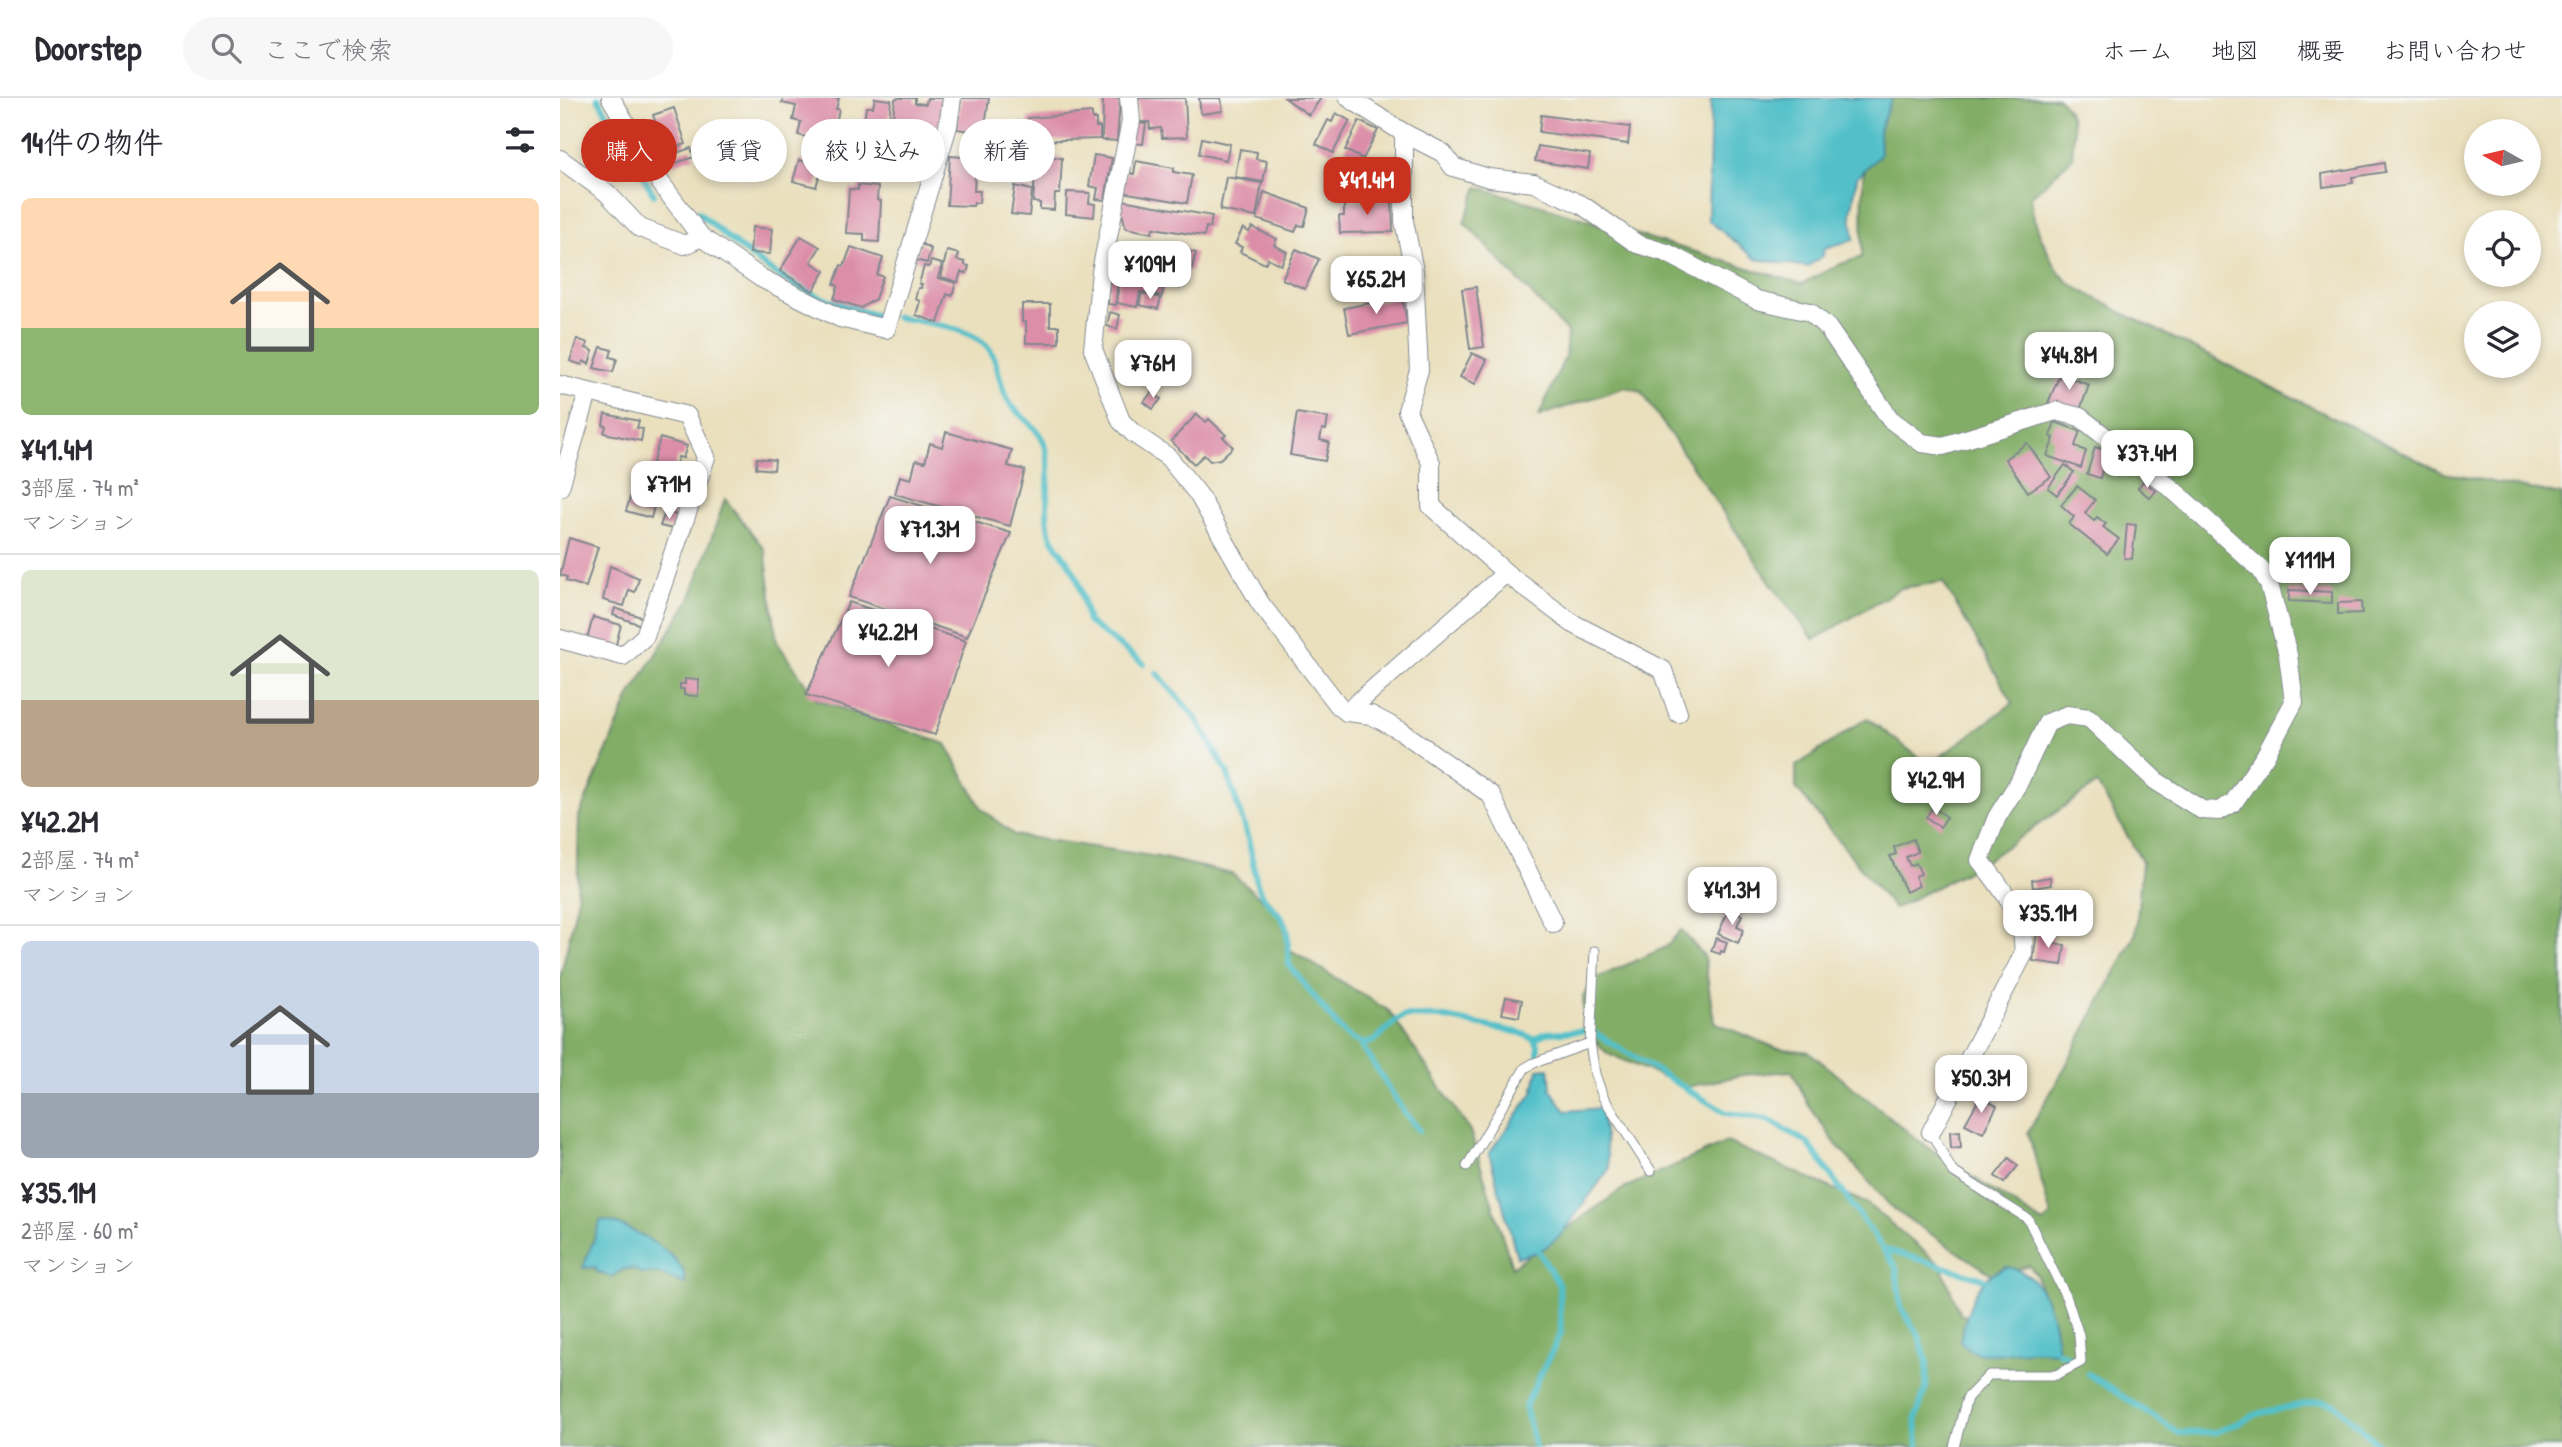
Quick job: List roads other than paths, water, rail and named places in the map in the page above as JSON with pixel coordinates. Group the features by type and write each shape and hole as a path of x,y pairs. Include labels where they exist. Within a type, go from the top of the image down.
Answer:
{"street":[{"path":"611,98 660,182 701,237 761,278 840,318 886,329 948,126 952,98"},
{"path":"1129,98 1131,121 1101,272 1093,349 1121,421 1133,433 1168,457 1198,494 1260,603 1339,706 1347,712 1371,715 1401,731 1491,795 1553,923"},
{"path":"1349,98 1404,133 1443,153 1453,167 1489,178 1534,183 1583,205 1637,244 1667,253 1757,300 1810,312 1828,328 1890,419 1922,443 1943,446 2056,411 2080,416 2200,513 2261,570 2269,584 2288,655 2294,702 2265,756 2233,803 2219,811 2202,810 2156,780 2089,718 2067,715 2047,723 2019,782 1997,817 1980,860 2015,909 2025,938 2024,956 1931,1132"},
{"path":"1404,133 1404,221 1414,271 1419,370 1407,411 1431,463 1431,506 1506,573 1572,623 1620,645 1663,670 1678,713"},
{"path":"560,159 607,193 640,228 685,245 701,237"},
{"path":"560,384 687,416 706,457 645,636 623,656 560,639"},
{"path":"560,487 588,393"},
{"path":"1347,712 1506,573"}],"lane":[{"path":"1595,951 1590,1043 1595,1074 1603,1097 1651,1171"},
{"path":"1467,1166 1525,1068 1590,1043"},
{"path":"1931,1132 1952,1171 2028,1219 2067,1299 2080,1335 2081,1362 2056,1375 1989,1375 1967,1398 1954,1447"}],"water":[{"path":"1711,98 1892,98 1879,130 1880,155 1857,177 1851,214 1854,240 1824,248 1823,256 1807,267 1756,259 1708,220"},
{"path":"1549,1068 1551,1090 1566,1111 1601,1108 1609,1169 1560,1236 1539,1252 1517,1257 1489,1153 1533,1093 1538,1069"},
{"path":"601,1220 622,1226 660,1247 679,1264 685,1274 685,1284 657,1273 642,1274 634,1269 624,1269 611,1277 596,1271 595,1267 583,1268"},
{"path":"2007,1267 2031,1278 2046,1299 2058,1352 1988,1354 1972,1351 1960,1340 1974,1296 1987,1279"}],"waterway":[{"path":"598,98 654,195"},
{"path":"698,212 738,246 781,277 821,297 875,315"},
{"path":"896,317 961,331 983,342 990,350 1011,405 1039,433 1045,445 1049,531 1076,576 1088,622 1144,664"},
{"path":"1157,673 1196,718 1227,772 1249,842 1257,884 1287,929 1289,965 1338,1027 1351,1039 1365,1044 1374,1041 1405,1016 1440,1017 1521,1033 1534,1039 1538,1045 1538,1056"},
{"path":"1534,1039 1546,1033 1584,1031"},
{"path":"1595,1033 1726,1113 1767,1119 1808,1143 1896,1267 1901,1308 1919,1336 1927,1362 1926,1387 1916,1418 1918,1447"},
{"path":"1361,1044 1402,1109 1419,1130"},
{"path":"1885,1249 1984,1279"},
{"path":"1535,1447 1525,1406 1561,1333 1559,1285 1539,1252"},
{"path":"2058,1352 2069,1357"},
{"path":"2088,1374 2179,1433 2217,1432 2260,1413 2320,1401 2335,1404 2381,1447"}]}
